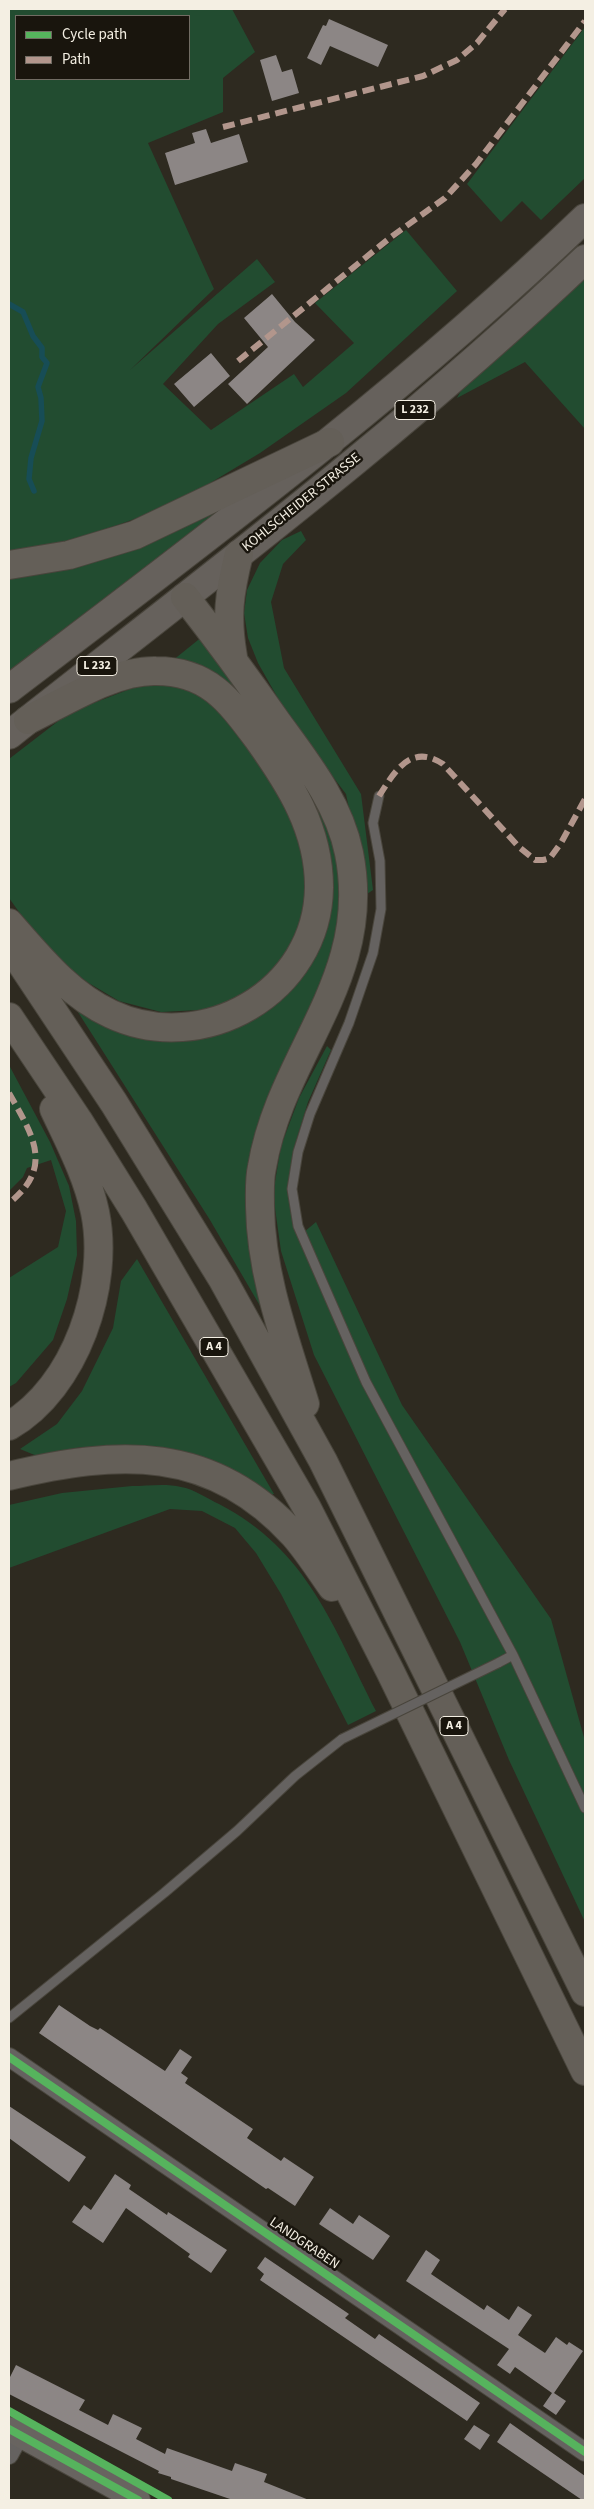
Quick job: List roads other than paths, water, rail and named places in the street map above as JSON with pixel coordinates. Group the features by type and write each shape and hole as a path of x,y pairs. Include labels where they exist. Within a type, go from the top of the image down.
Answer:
{"highway":[{"path":"9,565 69,555 135,535 330,442"},
{"path":"233,659 227,623 230,593 239,554"},
{"path":"185,597 233,659 326,793 341,824 348,851 352,879 353,908 350,934 340,975 278,1107 265,1151 261,1178 262,1242 266,1274 323,1460"},
{"path":"9,923 56,974 90,1003 110,1014 144,1026 184,1028 209,1024 228,1018 256,1002 280,981 298,958 307,938 317,907 319,889 317,858 310,828 292,788 232,705 207,683 190,675 153,671 113,679 18,728"},
{"name":"A 4","path":"9,945 114,1103 212,1263 323,1460 585,1992"},
{"path":"9,1426 47,1395 69,1363 84,1328 95,1285 99,1240 87,1180 14,1025"},
{"name":"A 4","path":"14,1025 83,1128 219,1355 307,1508 390,1672 585,2071"},
{"path":"9,1476 64,1463 123,1458 176,1464 204,1472 232,1485 268,1511 294,1536 390,1672"}],"main road":[{"name":"L 232","path":"9,689 165,571 330,442 409,376 585,218"},
{"name":"KOHLSCHEIDER STRASSE","path":"18,728 239,554 426,400 585,259"},
{"path":"165,571 185,597"}],"street":[{"name":"LANDGRABEN","path":"9,2057 585,2452"},
{"path":"12,2440 138,2500"}],"lane":[{"path":"379,796 373,823 380,861 381,909 374,953 354,1008 310,1114 298,1152 292,1189 298,1226 366,1382 513,1655 585,1808"},
{"path":"9,2018 164,1893 237,1831 295,1776 342,1739 513,1655"}],"waterway":[{"path":"9,304 23,312 33,336 42,348 42,357 47,363 38,387 41,398 42,421 31,458 29,479 34,491"}]}
